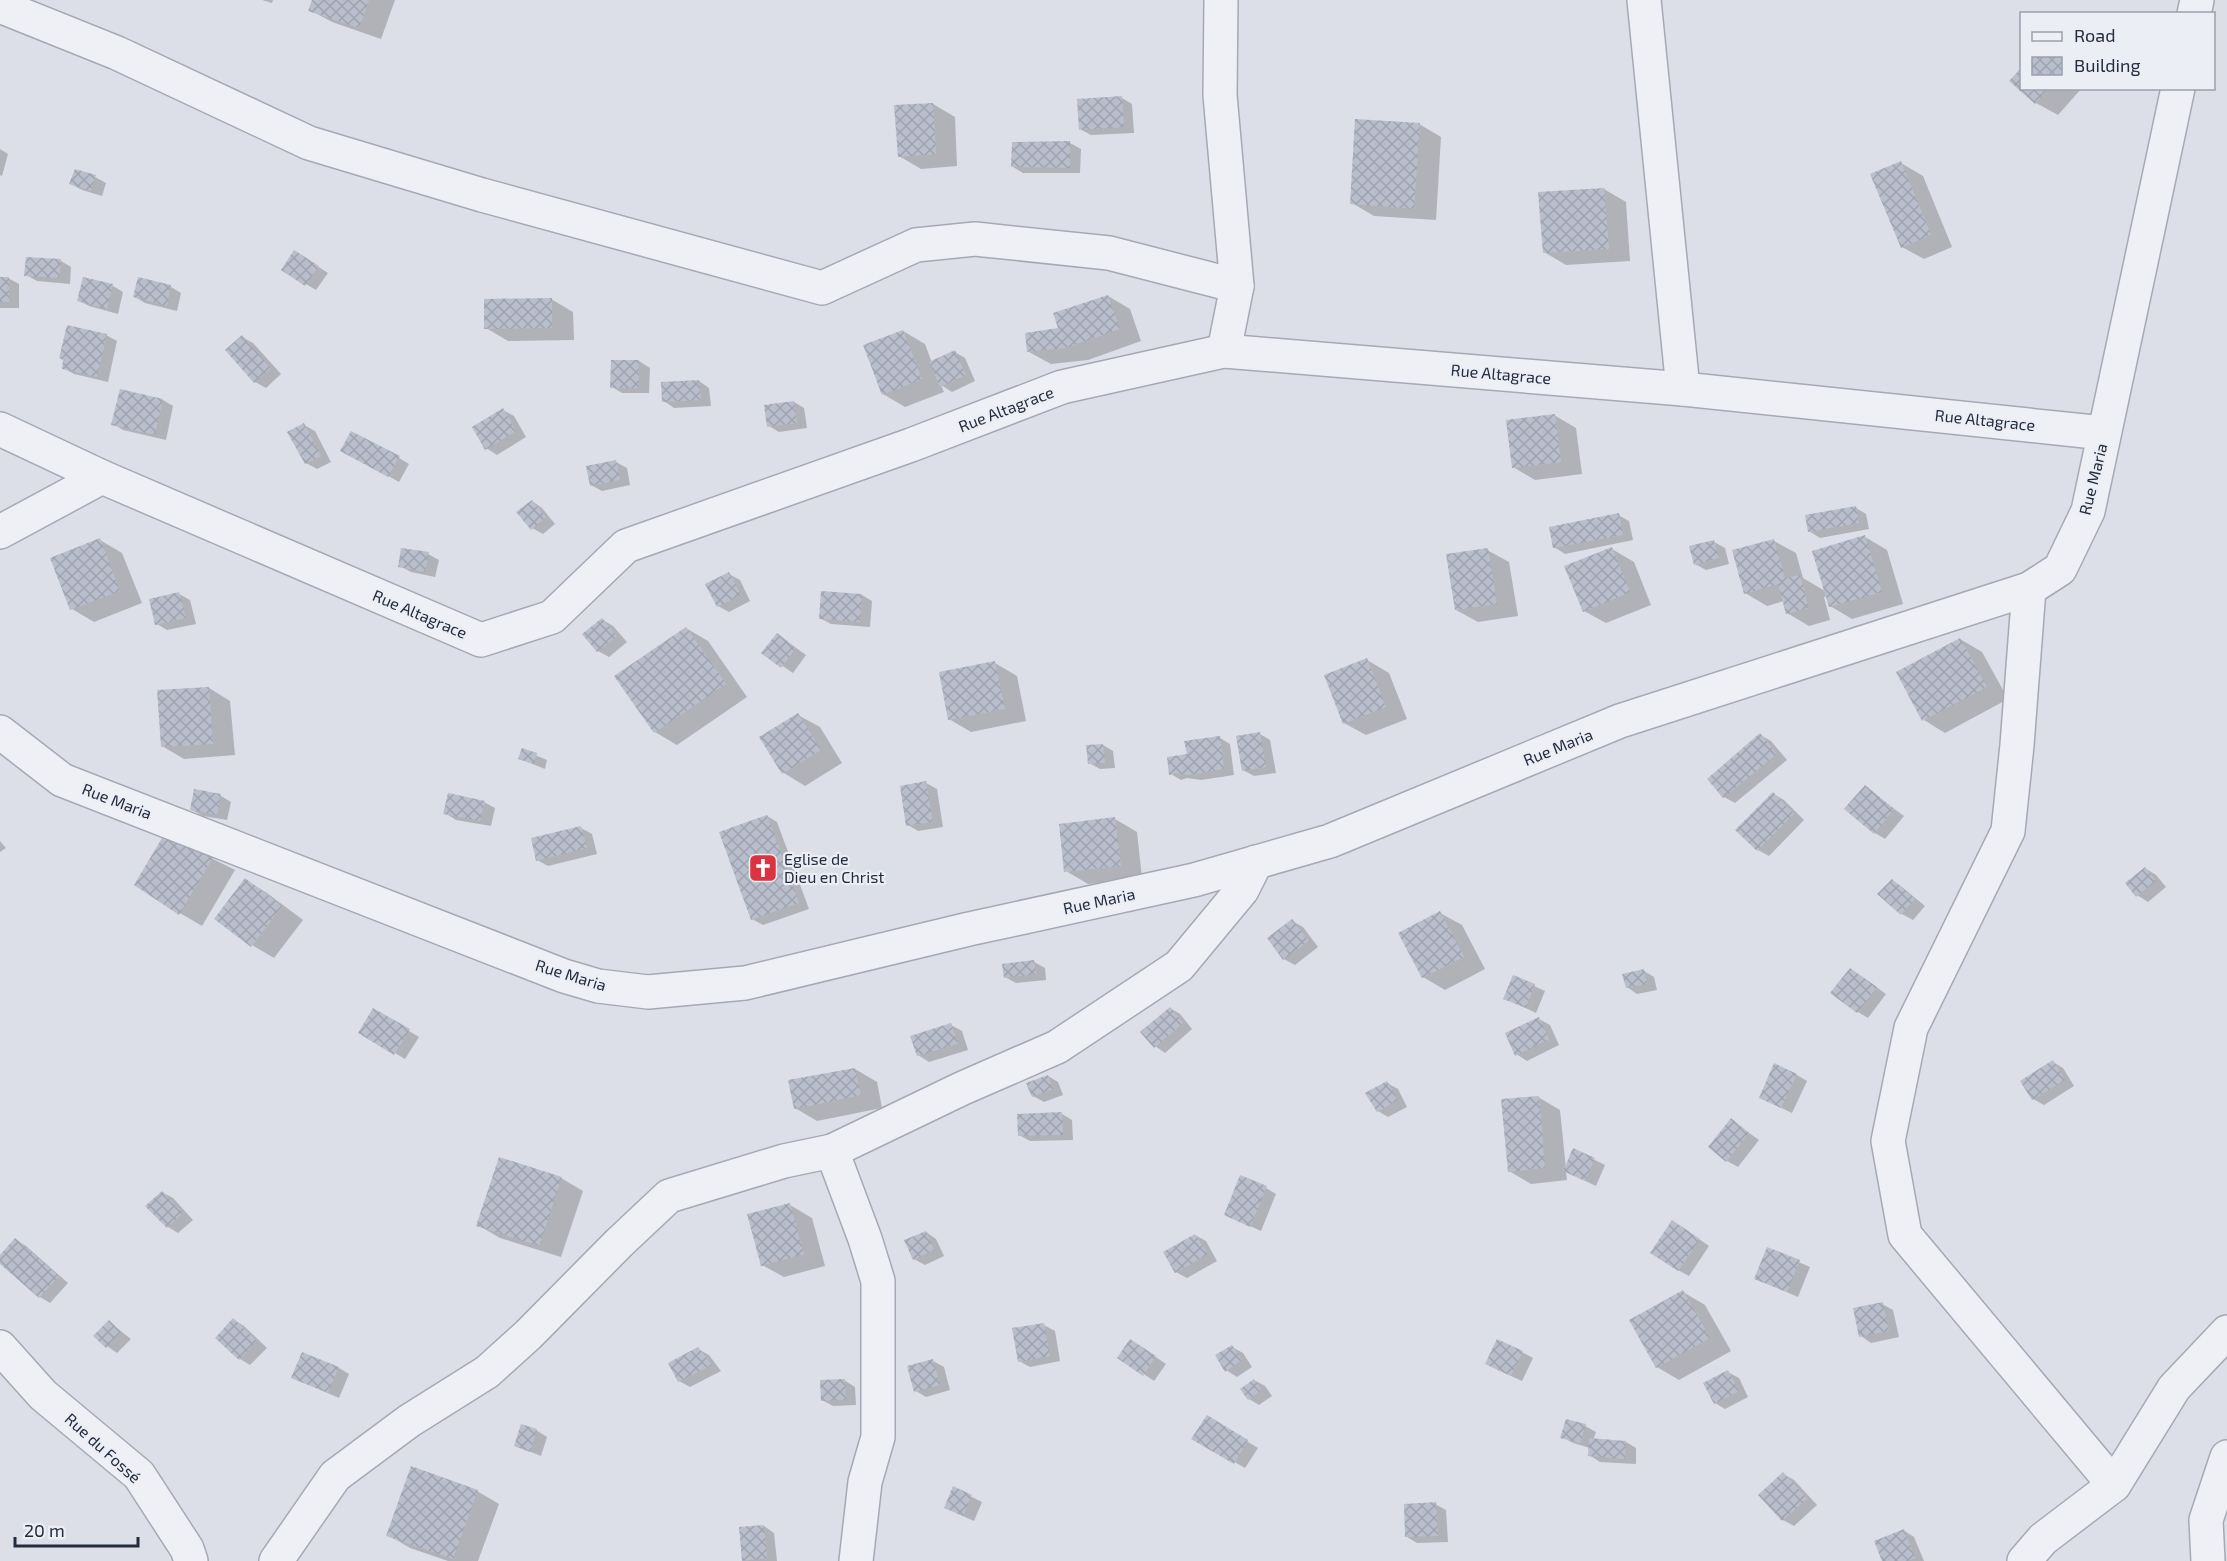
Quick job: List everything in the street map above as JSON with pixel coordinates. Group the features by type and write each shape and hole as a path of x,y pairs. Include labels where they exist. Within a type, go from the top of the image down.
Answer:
{"street":[{"path":"1221,0 1220,95 1237,286 1224,351"},
{"path":"1644,0 1683,388"},
{"path":"0,6 117,53 309,143 482,195 822,288 916,245 975,239 1109,253 1237,286"},
{"name":"Rue Maria","path":"0,732 62,780 564,976 598,986 648,992 745,983 969,929 1194,880 1330,841 1620,721 2030,589 2060,569 2088,511 2178,90"},
{"name":"Rue Altagrace","path":"0,429 102,477 481,640 552,617 626,546 911,446 1062,387 1224,351 1683,388 2104,433"},
{"path":"0,532 102,477"},
{"path":"2030,589 2008,831 1911,1028 1888,1141 1905,1235 2114,1485"},
{"path":"276,1561 335,1476 409,1421 487,1372 528,1335 618,1243 669,1196 784,1161 832,1151 963,1088 1057,1047 1179,966 1242,890 1256,862"},
{"path":"832,1151 878,1281 878,1437 865,1482 856,1561"},
{"path":"2024,1561 2043,1539 2114,1485 2174,1388 2227,1332"},
{"name":"Rue du Fossé","path":"0,1347 43,1395 138,1475 187,1549 191,1561"},
{"path":"2208,1561 2206,1520 2227,1457"}],"building":[{"path":"312,0 369,0 359,28 308,11"},
{"path":"2020,69 2020,90 2047,90 2035,104 2009,81"},
{"path":"1122,96 1124,127 1079,130 1077,99"},
{"path":"933,103 936,154 898,157 894,105"},
{"path":"1355,119 1420,123 1414,209 1350,204"},
{"path":"1070,141 1070,168 1011,167 1012,142"},
{"path":"1901,161 1931,235 1901,248 1870,174"},
{"path":"75,169 96,175 91,191 69,184"},
{"path":"1604,188 1609,249 1543,253 1538,192"},
{"path":"294,250 319,266 305,286 281,270"},
{"path":"26,257 61,259 59,278 24,276"},
{"path":"0,277 9,277 9,302 0,302"},
{"path":"83,277 113,284 107,309 77,301"},
{"path":"138,277 171,285 167,306 133,297"},
{"path":"1108,295 1120,329 1065,348 1027,352 1025,333 1058,328 1053,313"},
{"path":"552,298 552,328 484,329 484,299"},
{"path":"67,325 107,334 97,377 62,369 63,360 59,358"},
{"path":"903,330 922,379 882,395 863,345"},
{"path":"242,335 271,368 254,383 225,350"},
{"path":"955,350 966,375 940,387 929,362"},
{"path":"611,360 639,360 639,388 610,388"},
{"path":"699,380 701,400 662,402 661,382"},
{"path":"120,389 163,399 155,435 111,425"},
{"path":"794,401 797,423 767,427 764,405"},
{"path":"503,408 516,431 485,450 472,427"},
{"path":"1555,414 1561,462 1512,468 1506,420"},
{"path":"304,423 321,456 305,464 287,432"},
{"path":"351,431 400,456 388,477 340,451"},
{"path":"616,460 620,480 590,486 586,466"},
{"path":"532,500 546,517 531,530 516,512"},
{"path":"1856,506 1859,523 1808,532 1805,515"},
{"path":"1619,513 1623,535 1553,548 1549,527"},
{"path":"1865,535 1882,592 1829,607 1812,551"},
{"path":"100,538 120,591 70,610 50,558"},
{"path":"1774,539 1785,578 1800,575 1809,608 1786,614 1778,584 1744,594 1732,550"},
{"path":"1714,540 1719,558 1694,565 1689,546"},
{"path":"1612,547 1630,592 1583,612 1564,566"},
{"path":"401,548 429,552 425,572 398,567"},
{"path":"1488,548 1497,604 1455,610 1446,554"},
{"path":"729,572 741,595 717,607 705,584"},
{"path":"821,591 862,594 860,622 819,619"},
{"path":"179,592 186,618 155,625 149,599"},
{"path":"602,618 617,636 597,652 582,634"},
{"path":"686,627 726,684 654,733 614,676"},
{"path":"777,633 796,648 781,668 761,653"},
{"path":"1960,638 1987,687 1922,721 1896,672"},
{"path":"1367,658 1386,707 1343,724 1324,675"},
{"path":"995,661 1005,709 948,720 939,672"},
{"path":"209,687 213,744 161,747 157,690"},
{"path":"798,713 821,750 782,774 759,737"},
{"path":"1260,732 1266,767 1242,771 1236,736"},
{"path":"1760,733 1777,754 1723,798 1707,779"},
{"path":"1220,736 1224,769 1189,775 1176,773 1169,775 1167,757 1187,754 1184,741"},
{"path":"1103,744 1105,763 1088,764 1086,745"},
{"path":"522,748 537,753 534,764 518,759"},
{"path":"926,781 933,822 906,826 900,786"},
{"path":"1865,785 1894,809 1874,834 1844,809"},
{"path":"194,789 221,794 217,815 190,810"},
{"path":"1773,792 1794,814 1757,851 1735,830"},
{"path":"448,793 485,801 480,821 443,814"},
{"path":"767,815 799,903 751,920 719,832"},
{"path":"1115,817 1121,866 1064,872 1059,824"},
{"path":"581,826 587,848 536,861 531,838"},
{"path":"165,833 214,856 179,915 134,885"},
{"path":"2145,867 2156,881 2136,897 2125,883"},
{"path":"245,878 282,906 251,947 214,919"},
{"path":"1892,879 1915,899 1901,915 1877,894"},
{"path":"1440,911 1464,957 1422,978 1398,933"},
{"path":"1292,919 1309,941 1283,960 1267,938"},
{"path":"1034,960 1036,974 1004,978 1002,964"},
{"path":"1850,968 1877,987 1857,1013 1830,993"},
{"path":"1644,969 1647,984 1626,988 1622,974"},
{"path":"1513,975 1535,984 1526,1008 1503,999"},
{"path":"1170,1007 1183,1023 1154,1048 1140,1032"},
{"path":"373,1008 410,1029 394,1055 358,1033"},
{"path":"1539,1017 1549,1039 1515,1056 1505,1033"},
{"path":"951,1023 958,1044 917,1056 910,1036"},
{"path":"2053,1060 2065,1080 2032,1100 2020,1081"},
{"path":"1774,1063 1797,1074 1781,1108 1759,1098"},
{"path":"855,1068 861,1095 794,1109 788,1080"},
{"path":"1048,1075 1053,1089 1032,1097 1026,1083"},
{"path":"1387,1081 1398,1100 1377,1112 1365,1093"},
{"path":"1539,1096 1545,1168 1508,1172 1501,1099"},
{"path":"1062,1112 1063,1135 1018,1136 1017,1114"},
{"path":"1731,1118 1749,1133 1726,1162 1708,1147"},
{"path":"1573,1148 1595,1158 1585,1181 1563,1171"},
{"path":"499,1157 562,1177 539,1246 476,1226"},
{"path":"1240,1175 1267,1186 1250,1227 1224,1215"},
{"path":"162,1191 183,1213 167,1228 145,1206"},
{"path":"790,1203 804,1254 761,1266 747,1214"},
{"path":"1672,1220 1700,1239 1678,1271 1650,1253"},
{"path":"926,1231 934,1250 913,1260 904,1240"},
{"path":"1195,1234 1208,1254 1175,1273 1163,1252"},
{"path":"15,1238 59,1276 39,1298 0,1264 0,1255"},
{"path":"1767,1247 1800,1260 1787,1292 1754,1279"},
{"path":"1683,1290 1710,1338 1656,1368 1629,1320"},
{"path":"1883,1302 1889,1331 1859,1337 1853,1308"},
{"path":"233,1318 257,1341 239,1360 215,1338"},
{"path":"109,1320 121,1332 106,1348 93,1336"},
{"path":"1044,1323 1050,1356 1018,1362 1012,1328"},
{"path":"1130,1339 1156,1356 1143,1376 1117,1358"},
{"path":"1497,1339 1523,1351 1511,1376 1485,1364"},
{"path":"1232,1345 1242,1360 1225,1372 1215,1355"},
{"path":"698,1347 712,1365 678,1382 668,1363"},
{"path":"302,1352 339,1367 328,1393 291,1378"},
{"path":"933,1359 940,1385 914,1392 907,1366"},
{"path":"1728,1370 1739,1391 1714,1404 1703,1383"},
{"path":"845,1379 846,1400 821,1401 820,1380"},
{"path":"1254,1379 1262,1390 1248,1400 1240,1389"},
{"path":"1207,1415 1248,1440 1234,1464 1191,1439"},
{"path":"1566,1419 1586,1424 1580,1443 1560,1438"},
{"path":"521,1424 537,1429 530,1452 514,1446"},
{"path":"1589,1438 1626,1441 1625,1459 1588,1456"},
{"path":"411,1466 478,1490 453,1559 386,1536"},
{"path":"1783,1472 1807,1499 1782,1521 1758,1495"},
{"path":"953,1486 972,1495 963,1516 944,1508"},
{"path":"1436,1502 1438,1536 1405,1537 1404,1504"},
{"path":"764,1525 767,1558 742,1561 739,1527"},
{"path":"1904,1529 1915,1558 1907,1561 1882,1561 1874,1541"}],"place":[{"name":"Eglise de Dieu en Christ","path":"763,868"}]}
